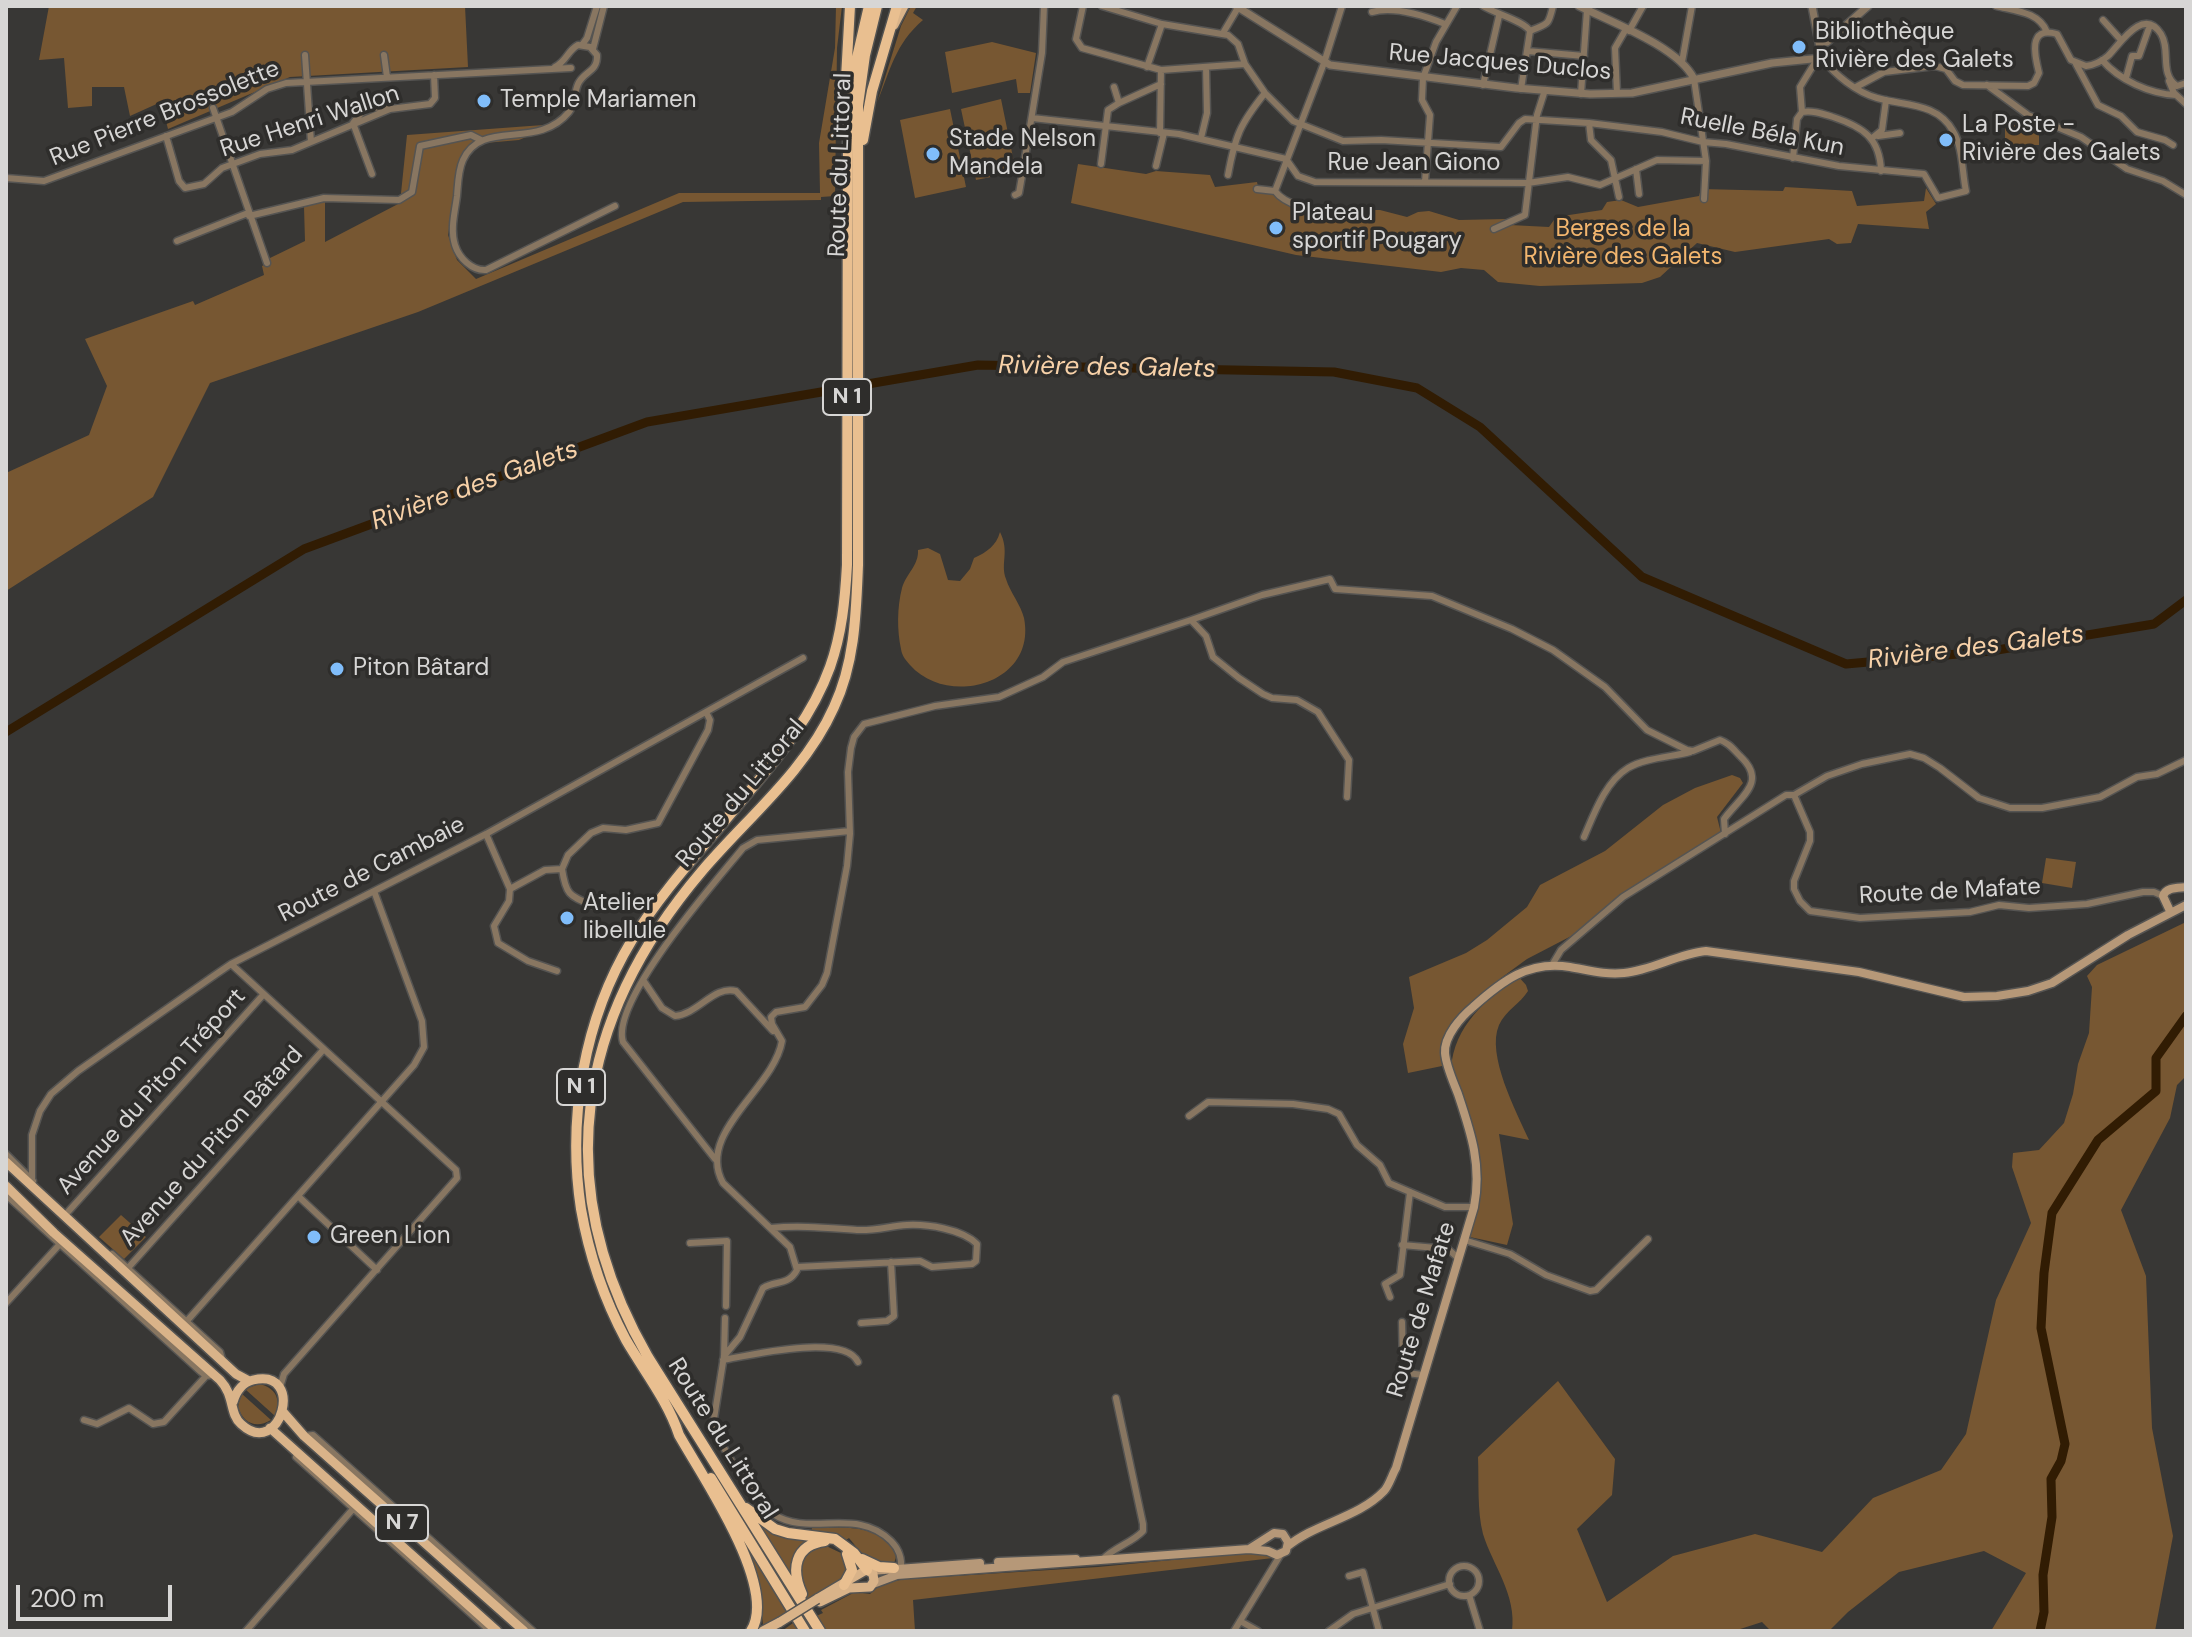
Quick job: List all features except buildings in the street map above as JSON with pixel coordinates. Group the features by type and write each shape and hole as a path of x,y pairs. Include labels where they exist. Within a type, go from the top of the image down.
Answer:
{"highway":[{"name":"Route du Littoral","path":"820,1629 641,1346 609,1276 597,1233 590,1187 588,1137 591,1092 605,1035 639,958 658,926 703,869 784,781 825,726 850,662 855,627 852,565 852,228 847,177 853,81 869,6"},
{"name":"Route du Littoral","path":"852,228 857,206 859,94 877,6"},
{"path":"857,206 866,122 897,6"},
{"path":"847,177 845,102 850,8"},
{"name":"Route du Littoral","path":"805,1631 625,1338 593,1260 579,1193 576,1145 578,1103 593,1030 620,963 656,905 777,759 811,708 836,648 852,565"},
{"path":"674,1419 679,1435 747,1559 758,1602 757,1620 751,1631"},
{"path":"729,1485 764,1523 788,1533 835,1539 863,1573"},
{"path":"820,1629 799,1588 796,1575 797,1559 809,1545 824,1541 870,1564 898,1570"},
{"path":"844,1585 852,1570 850,1554"}],"main road":[{"path":"887,39 904,6"},
{"name":"Route de Mafate","path":"2163,896 2168,889 2186,887"},
{"path":"2163,896 2170,911"},
{"name":"Route de Mafate","path":"1274,1553 1385,1490 1396,1468 1479,1182 1478,1166 1446,1058 1446,1044 1465,1014 1497,987 1525,969 1552,965 1621,974 1644,969 1685,953 1720,951 1859,972 1964,997 1997,996 2039,988 2067,976 2128,935 2186,905"},
{"path":"6,1162 223,1363 249,1381"},
{"path":"6,1186 229,1390 234,1413 244,1426 259,1431 270,1428 278,1422 284,1401 280,1391 270,1382 260,1379 249,1381 240,1388 233,1402"},
{"name":"N 7","path":"283,1412 304,1436 524,1631"},
{"name":"N 7","path":"270,1428 497,1631"},
{"name":"Route de Mafate","path":"1266,1539 1274,1533 1303,1534"},
{"path":"1283,1534 1288,1546"},
{"path":"1249,1549 1266,1539 1274,1553"},
{"path":"774,1628 863,1573 1060,1558 1099,1560 1249,1549 1274,1553"},
{"path":"819,1600 849,1588 868,1586 898,1570"},
{"path":"863,1573 857,1584 868,1586"},
{"path":"863,1573 874,1577 868,1586"}],"street":[{"path":"552,69 568,59 571,50 582,45 587,38 597,6"},
{"path":"604,6 593,49 597,62 593,70 578,83 570,111 546,130 527,135 493,136 481,140 467,153 460,167 452,232 455,245 466,261 480,270 494,268 615,206"},
{"path":"1015,195 1019,193 1042,53 1044,6"},
{"path":"1083,6 1076,39 1082,48 1161,70 1245,64"},
{"path":"1102,6 1188,30 1223,33 1238,44 1245,64 1265,93 1293,121 1343,141 1381,140 1501,147 1522,120 1537,119"},
{"path":"1223,33 1238,6"},
{"name":"Rue Jacques Duclos","path":"1238,6 1324,63 1351,70 1521,89 1581,94 1632,93 1772,63 1819,60"},
{"path":"1275,191 1324,63 1342,6"},
{"path":"1425,182 1430,115 1422,100 1423,78 1428,59 1457,6"},
{"path":"1483,6 1499,16 1523,23 1530,31 1521,89"},
{"path":"1530,31 1545,27 1553,6"},
{"path":"1579,6 1682,62 1694,79 1706,161 1704,199"},
{"path":"1617,93 1615,48 1643,6"},
{"path":"1682,62 1692,6"},
{"path":"1793,158 1797,119 1802,112 1800,87 1819,60 1820,41 1812,6"},
{"path":"1820,41 1827,42 1868,6"},
{"path":"1996,6 2037,17 2043,21 2047,32"},
{"path":"1372,12 1381,10 1409,14 1445,24"},
{"path":"1581,94 1590,10"},
{"path":"1483,85 1499,16"},
{"path":"2103,20 2121,40"},
{"path":"1147,67 1162,24"},
{"path":"2076,64 2086,66 2102,60 2135,26 2150,25 2164,40 2168,77 2176,95 2186,104"},
{"path":"2126,78 2132,56 2139,56 2150,25"},
{"path":"1856,87 1884,72 1935,66 1946,69 1960,84 2016,87 2034,83 2039,73 2033,51 2035,44 2038,37 2052,32 2060,37 2067,55 2076,64 2098,105 2121,116 2137,132 2173,145"},
{"path":"582,45 593,49"},
{"path":"1527,51 1584,56"},
{"path":"305,55 311,142"},
{"path":"384,55 387,77"},
{"path":"568,59 578,83"},
{"path":"1819,60 1856,87 1886,100 1882,130 1871,139"},
{"path":"2102,60 2110,70 2153,92 2176,95"},
{"path":"1201,138 1207,113 1206,67"},
{"path":"573,70 585,74"},
{"name":"Rue Pierre Brossolette","path":"6,178 44,181 232,112 278,85 306,81 573,70"},
{"path":"1156,166 1162,133 1161,70"},
{"name":"Rue Henri Wallon","path":"166,136 179,181 185,188 204,184 219,170 231,165 267,153 292,150 353,123 366,108 426,105 433,101 434,75"},
{"path":"2168,77 2177,86 2186,83"},
{"path":"1101,164 1108,110 1161,84"},
{"path":"1987,85 2028,115 2081,137 2127,169 2163,181 2186,195"},
{"path":"1114,87 1119,103"},
{"path":"1494,229 1525,215 1537,119 1545,90"},
{"path":"1228,175 1233,147 1243,119 1265,93"},
{"name":"Ruelle Béla Kun","path":"1537,119 1662,132 1793,158 1924,174 1938,198 1966,191 1956,137 1948,123 1926,108 1886,100"},
{"path":"213,108 267,263"},
{"path":"1802,112 1813,111 1851,123 1871,139 1880,153 1881,171"},
{"name":"Rue Jean Giono","path":"1032,118 1201,138 1286,159 1298,176 1305,180 1528,183 1568,177 1600,185 1662,159 1706,161"},
{"path":"353,123 372,174"},
{"path":"1589,123 1591,140 1609,155 1619,197"},
{"path":"1871,139 1883,134 1900,133"},
{"path":"177,241 249,214 324,198 399,200 412,192 420,146 471,135 481,140"},
{"path":"1636,169 1639,194"},
{"path":"1257,189 1275,191 1281,199 1294,205 1332,213"},
{"path":"715,1159 728,1127 779,1058 782,1041 771,1017 776,1012 805,1007 827,973 842,904 850,831 848,772 851,748 854,737 864,724 935,706 999,697 1043,677 1069,659 1262,595 1330,579 1335,589 1432,596 1512,629 1553,650 1605,687 1647,730 1693,751"},
{"path":"1191,620 1206,636 1213,657 1239,678 1272,698 1297,700 1313,709 1332,731 1349,760 1347,797"},
{"name":"Route de Cambaie","path":"32,1180 32,1135 40,1111 51,1094 78,1071 231,964 486,834 803,658"},
{"path":"594,906 570,896 562,869 568,855 591,833 603,828 626,830 658,823 708,730 710,720 706,712"},
{"path":"1584,837 1606,793 1629,768 1693,751 1720,740 1725,741 1751,767 1750,788 1724,819 1725,834"},
{"path":"1552,965 1561,950 1623,897 1786,795 1794,795 1839,771 1910,754 1940,768 1979,798 2010,808 2042,808 2100,797 2137,777 2154,775 2186,760"},
{"name":"Route de Mafate","path":"1794,795 1810,832 1810,841 1794,881 1794,889 1810,911 1860,918 1970,912 1999,905 2029,908 2062,906 2143,892 2163,896"},
{"path":"723,1358 740,1337 763,1288 793,1278 797,1267 790,1247 723,1183 715,1159 623,1042 621,1030 643,980 677,928 743,848 757,840 850,831"},
{"path":"486,834 510,889 509,901 494,926 498,943 528,961 557,971"},
{"path":"510,889 545,870 562,869"},
{"path":"186,1322 422,1054 425,1031 374,891"},
{"path":"1561,950 1564,966"},
{"path":"231,964 456,1170 457,1178 284,1374 270,1382"},
{"path":"643,980 662,1008 675,1016 690,1013 722,990 732,990 744,997 782,1041"},
{"name":"Avenue du Piton Tréport","path":"67,1213 263,995"},
{"name":"Avenue du Piton Bâtard","path":"128,1268 324,1049"},
{"path":"1189,1116 1208,1102 1293,1104 1328,1109 1339,1114 1357,1145 1380,1165 1388,1182 1445,1207 1474,1207"},
{"path":"6,1154 220,1352 223,1363"},
{"path":"19,1168 31,1159"},
{"path":"1390,1297 1385,1284 1400,1275 1410,1192"},
{"path":"6,1195 59,1245 210,1375 164,1422 153,1424 129,1408 97,1424 84,1420"},
{"path":"298,1196 377,1270"},
{"path":"771,1228 790,1226 860,1231 912,1225 957,1233 975,1241 978,1248 978,1257 972,1264 932,1267 920,1261 797,1267"},
{"path":"1464,1240 1510,1254 1546,1275 1590,1291 1596,1290 1648,1239"},
{"path":"690,1243 727,1241 726,1306"},
{"path":"6,1303 59,1245"},
{"path":"1402,1245 1448,1249 1458,1258"},
{"path":"861,1323 887,1321 894,1316 891,1262"},
{"path":"725,1318 723,1358 714,1416 715,1433 761,1501 773,1514 799,1522 857,1523 879,1531 896,1547 898,1570"},
{"path":"1402,1322 1403,1369 1407,1373 1423,1375"},
{"path":"723,1358 794,1347 829,1347 848,1351 855,1355 858,1362"},
{"path":"280,1391 284,1374"},
{"path":"1099,1560 1143,1531 1116,1398"},
{"path":"304,1436 313,1435 533,1631"},
{"path":"291,1446 295,1456 490,1631"},
{"path":"246,1631 353,1509"},
{"path":"1234,1631 1271,1568 1274,1553"},
{"path":"1465,1566 1473,1569 1478,1576 1478,1584 1469,1595 1459,1595 1450,1584 1451,1575 1465,1566"},
{"path":"1349,1576 1363,1572 1379,1631"},
{"path":"1329,1631 1353,1614 1373,1606 1450,1584"},
{"path":"1469,1595 1480,1631"},
{"path":"1240,1621 1258,1631"}],"green space":[{"path":"49,6 465,6 468,67 290,77 168,129 161,102 130,116 124,87 92,87 92,106 68,108 64,58 39,60"},
{"path":"836,6 842,6 837,48 835,196 821,197 821,200 683,202 418,312 210,383 153,497 6,591 6,473 89,435 107,386 85,339 193,301 195,305 264,275 262,266 270,262 270,258 305,241 304,207 325,201 325,242 400,203 407,135 557,124 519,140 485,143 461,156 448,235 457,260 476,279 679,193 820,193 819,143 835,48"},
{"path":"911,6 917,6 913,13 923,20 900,48 877,103 901,26"},
{"path":"992,42 1036,53 1030,93 1018,93 1016,79 952,93 945,52"},
{"path":"1001,99 1016,172 976,180 961,109"},
{"name":"Stade Nelson Mandela","path":"950,109 966,187 915,198 900,120"},
{"path":"2005,125 2039,125 2039,145 2005,145"},
{"name":"Berges de la Rivière des Galets","path":"1078,164 1146,174 1156,171 1210,175 1215,187 1257,182 1259,191 1325,210 1363,215 1380,210 1407,217 1429,211 1459,220 1506,219 1510,225 1549,227 1556,217 1602,210 1607,202 1621,200 1638,207 1699,196 1701,189 1783,191 1785,187 1852,191 1857,206 1924,201 1926,188 1936,204 1926,212 1929,229 1858,224 1851,243 1837,244 1829,239 1735,252 1697,243 1660,277 1642,283 1540,286 1498,282 1484,270 1461,268 1441,272 1296,255 1071,203"},
{"path":"1000,532 1006,579 1024,618 1024,641 1017,659 1004,673 986,682 966,686 946,685 926,678 903,656 898,627 902,588 918,550 928,548 940,554 948,580 960,581 974,558 990,548"},
{"path":"1732,775 1743,783 1717,817 1721,833 1628,891 1579,932 1527,959 1501,978 1460,1023 1446,1047 1442,1066 1408,1073 1403,1044 1414,1008 1409,977 1466,953 1487,940 1527,907 1540,885 1605,851 1663,805 1695,788"},
{"path":"2046,858 2076,862 2072,888 2042,883"},
{"path":"2186,922 2186,1076 2177,1085 2170,1118 2121,1210 2146,1276 2152,1428 2173,1536 2155,1631 1991,1631 2026,1573 1984,1551 1899,1572 1829,1631 1771,1631 1762,1622 1734,1631 1512,1631 1508,1593 1481,1525 1478,1457 1558,1381 1615,1459 1612,1495 1577,1529 1607,1602 1673,1556 1755,1534 1822,1552 1873,1498 1941,1470 1966,1434 1996,1300 2031,1223 2012,1167 2013,1153 2039,1150 2064,1123 2089,1033 2092,987 2087,976 2097,965"},
{"path":"1517,975 1528,991 1502,1020 1496,1037 1496,1052 1504,1083 1529,1140 1499,1134 1513,1224 1507,1245 1470,1237 1481,1179 1451,1069 1453,1053 1465,1027 1483,1005"},
{"path":"121,1215 146,1237 124,1259 99,1237"},
{"path":"259,1384 270,1388 276,1396 278,1405 275,1416 245,1389"},
{"path":"241,1393 271,1420 260,1424 247,1421 238,1407"},
{"path":"756,1520 817,1538 792,1566 792,1578"},
{"path":"812,1528 854,1528 874,1533 893,1548 896,1558 894,1563 872,1561 849,1538 811,1533"},
{"path":"743,1538 789,1611 768,1625 763,1624"},
{"path":"824,1545 841,1553 849,1567 845,1578 807,1600 797,1574 805,1552"},
{"path":"1256,1552 1273,1558 913,1600 915,1631 782,1631 800,1618 803,1622 823,1613 821,1610 855,1592 870,1594 882,1583 906,1579 1098,1567"}],"waterway":[{"name":"Rivière des Galets","path":"6,732 304,549 647,422 978,365 1334,372 1417,388 1480,427 1642,577 1846,664 1991,651 2154,624 2186,600"},
{"path":"2040,1631 2044,1612 2043,1575 2052,1517 2051,1479 2061,1461 2065,1444 2041,1328 2052,1213 2098,1140 2156,1091 2156,1058 2186,1016"}],"place":[{"name":"Bibliothèque Rivière des Galets","path":"1799,47"},
{"name":"Temple Mariamen","path":"484,101"},
{"name":"La Poste - Rivière des Galets","path":"1946,140"},
{"name":"Stade Nelson Mandela","path":"933,154"},
{"name":"Plateau sportif Pougary","path":"1276,228"},
{"name":"Piton Bâtard","path":"337,669"},
{"name":"Atelier libellule","path":"567,918"},
{"name":"Green Lion","path":"314,1237"}]}
